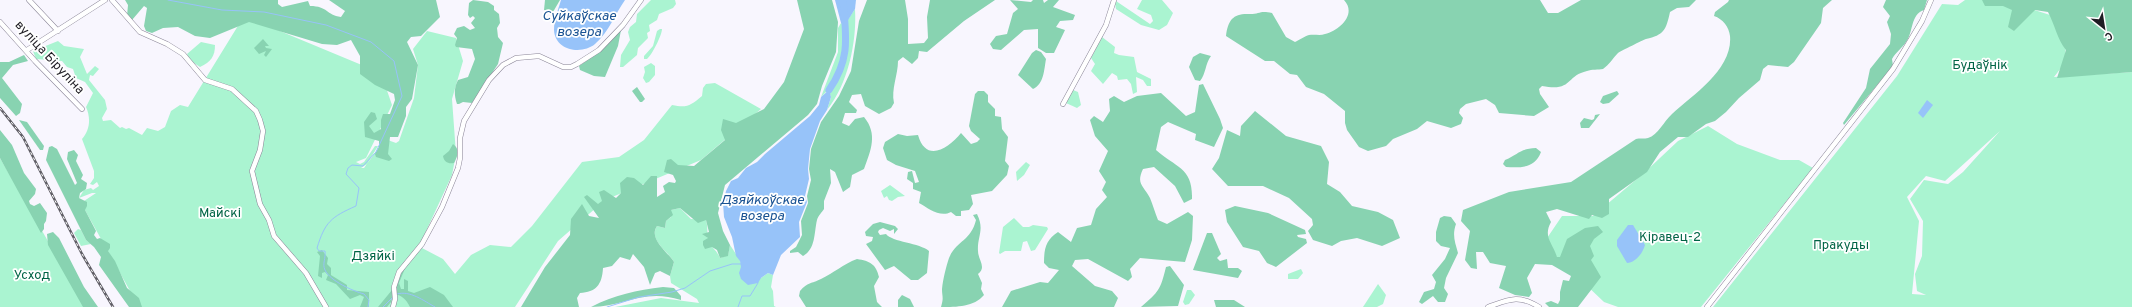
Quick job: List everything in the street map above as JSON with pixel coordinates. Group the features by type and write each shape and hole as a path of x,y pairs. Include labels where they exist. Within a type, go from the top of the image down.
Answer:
{"street":[{"path":"29,0 58,31"},
{"path":"27,50 105,0"},
{"path":"112,0 140,32 167,44 183,54 205,80 232,89 256,111 263,131 260,150 252,171 260,204 269,220 274,236 306,273 326,307"},
{"path":"393,307 395,299 394,287 399,272 422,244 442,207 458,168 460,158 460,138 464,121 489,80 503,65 516,58 540,56 563,67 571,67 577,64 599,50 623,26 641,0"},
{"path":"1063,104 1106,25 1114,0"},
{"path":"1707,307 1893,70 1922,21 1931,0"},
{"name":"вуліца Біруліна","path":"0,22 27,50 35,61 82,109"},
{"path":"1488,307 1514,298 1524,300 1539,307"}],"green space":[{"path":"125,0 278,0 278,4 282,7 308,1 310,6 320,7 336,16 341,17 345,11 329,0 436,0 440,17 421,36 411,37 407,42 418,65 412,99 406,107 406,116 398,137 390,137 388,154 392,159 389,161 376,157 375,154 379,147 379,141 365,137 364,122 371,112 375,113 377,119 369,126 374,133 381,129 383,114 390,114 395,100 394,94 375,85 360,74 360,56 351,40 337,45 322,44 249,22 210,38 195,36 178,27 163,28 152,33 146,31 144,26 147,8 144,6 132,20 127,16 128,5"},
{"path":"473,0 488,2 494,6 494,10 499,14 500,23 497,28 498,37 503,43 498,64 472,103 463,102 457,104 455,92 458,80 468,77 475,59 472,49 456,47 455,45 457,38 454,34 457,28 464,26 470,30 475,28 471,23 475,18 473,16 470,18 468,15 469,3"},
{"path":"545,0 560,0 553,12 544,10"},
{"path":"651,0 675,0 676,4 673,8 659,14 657,20 649,25 650,31 647,33 648,38 638,48 637,55 623,67 620,67 621,55 630,40 628,32 630,27 636,22 637,14"},
{"path":"797,0 832,0 838,22 836,52 822,86 817,104 808,115 725,185 718,213 723,231 730,245 728,256 720,258 717,250 712,247 705,249 703,241 708,238 702,234 709,232 706,220 698,223 680,208 671,210 673,215 666,221 665,228 657,226 655,231 655,236 660,245 674,262 670,276 660,271 655,273 650,285 644,267 633,254 630,260 620,257 612,266 603,268 600,283 590,291 580,293 577,298 579,307 521,307 545,267 570,235 571,219 582,204 589,216 599,218 584,197 587,195 598,204 602,201 599,192 604,190 616,198 621,193 620,183 627,177 634,178 643,185 651,176 657,176 657,197 665,192 663,186 669,182 675,183 676,181 673,175 664,172 667,160 671,159 678,165 694,166 725,140 721,130 723,119 736,123 764,109 784,82 804,29"},
{"path":"867,0 905,0 908,19 908,44 924,43 928,38 927,17 930,0 995,0 964,21 927,52 919,51 918,58 912,64 903,57 898,61 893,92 894,103 891,108 879,114 865,106 861,94 852,95 849,102 857,110 856,113 845,113 842,123 849,126 855,119 864,117 868,123 871,130 872,142 864,169 852,175 850,187 843,192 835,172 830,169 831,183 824,201 824,209 817,220 812,245 803,256 798,252 790,253 790,251 796,247 802,235 801,221 808,203 807,196 811,180 809,169 811,149 821,122 839,96 851,71 859,21"},
{"path":"1010,0 1031,2 1033,0 1043,0 1044,3 1048,0 1059,0 1053,7 1075,15 1073,20 1060,21 1056,27 1065,30 1054,53 1046,53 1038,48 1038,29 1024,30 1001,50 993,49 990,44 996,36 1007,34 1013,13 1018,9"},
{"path":"1142,0 1162,0 1173,13 1167,25 1159,30 1141,25 1116,9 1116,1 1150,24 1153,21 1151,15 1137,9"},
{"path":"1344,0 1540,0 1548,13 1558,13 1581,0 1696,0 1689,7 1677,8 1670,12 1663,31 1657,36 1644,40 1618,53 1603,69 1580,73 1568,83 1559,87 1542,86 1539,89 1540,94 1549,107 1534,116 1499,113 1495,105 1486,99 1466,104 1460,109 1459,113 1463,118 1461,124 1451,128 1427,121 1417,129 1393,139 1386,146 1368,151 1359,147 1347,130 1345,123 1345,111 1324,94 1306,87 1297,75 1290,74 1274,61 1265,61 1226,36 1230,21 1236,16 1262,12 1272,13 1286,37 1295,42 1309,35 1323,35 1336,29 1348,16 1348,5"},
{"path":"1729,0 1832,0 1823,8 1821,23 1794,62 1788,67 1768,65 1763,69 1760,80 1715,121 1706,124 1688,137 1678,137 1660,152 1647,172 1609,199 1609,214 1602,218 1592,215 1589,219 1557,209 1546,212 1551,222 1548,236 1557,257 1560,257 1567,239 1585,228 1598,226 1603,232 1594,239 1590,246 1594,256 1591,260 1601,277 1578,307 1549,307 1545,303 1551,301 1558,304 1563,280 1569,281 1571,276 1552,265 1535,264 1527,278 1532,293 1529,297 1515,295 1499,288 1506,266 1490,263 1483,252 1476,252 1477,269 1471,268 1465,260 1470,231 1461,221 1463,210 1509,192 1571,182 1636,139 1648,138 1655,134 1672,114 1701,89 1719,70 1729,48 1730,36 1723,21 1714,16 1715,12"},
{"path":"1886,0 1927,0 1924,10 1914,19 1906,42 1892,59 1893,66 1844,125 1843,123 1866,88 1870,69 1890,44 1891,34 1887,22 1890,16 1883,7"},
{"path":"1965,0 2003,0 2069,21 2064,64 2054,77 2132,72 2132,307 1713,307 1897,76 1942,4 1958,5","holes":["2000,131 1963,172 1948,184 1924,180 1910,199 1923,221 1922,256 1915,274 1917,291 1926,295 1912,294 1919,221 1907,197 1926,176 1945,181"]},
{"path":"1982,0 2132,0 2132,72 2057,78 2066,50 2060,41 2048,12 2035,10 2014,31 2008,27 2012,10 2003,6 1985,6"},
{"path":"855,9 853,49 850,62 841,88 827,110 831,97 828,90 821,97 838,52 838,28 841,23 845,24"},
{"path":"244,16 381,73 392,105 366,158 356,162 360,164 364,162 375,146 378,146 368,163 385,139 396,143 399,141 414,98 418,65 413,49 427,31 456,38 463,61 452,99 456,154 452,175 422,240 422,248 443,259 455,274 471,255 490,245 511,247 532,226 582,162 619,157 644,140 672,105 685,106 702,96 703,88 706,84 715,83 761,109 701,160 605,200 558,241 515,307 139,307 81,203 96,193 79,198 84,190 91,188 93,190 99,186 97,182 93,185 90,184 94,178 94,171 82,139 87,132 89,124 89,115 86,107 93,93 85,82 76,78 73,69 67,67 62,61 36,59 33,51 58,41 64,46 84,49 80,57 87,74 95,66 99,69 93,76 90,75 89,80 105,100 107,109 102,118 103,121 111,120 120,128 129,128 142,135 147,128 158,131 165,127 171,111 180,105 188,107"},
{"path":"662,29 662,32 659,40 649,57 644,59 644,56 653,46 657,31"},
{"path":"621,30 618,46 605,77 594,76 580,70 579,66 600,51"},
{"path":"1102,37 1115,47 1114,53 1134,57 1137,72 1151,79 1151,86 1147,86 1143,80 1136,77 1137,92 1133,94 1131,84 1127,79 1118,80 1117,76 1112,73 1103,84 1091,71 1095,64 1091,58"},
{"path":"263,39 269,46 265,46 266,48 272,49 266,57 264,55 266,51 259,54 254,48"},
{"path":"201,42 215,45 212,58 200,67 191,61 187,54"},
{"path":"1036,50 1041,52 1046,59 1041,80 1037,87 1033,89 1018,75 1032,53"},
{"path":"1200,53 1211,56 1200,81 1195,80 1189,67 1193,57"},
{"path":"24,55 28,61 13,65 2,78 22,104 20,113 16,116 0,98 0,62 9,62"},
{"path":"651,63 655,66 655,75 649,82 646,83 643,78 645,72 644,67"},
{"path":"1203,84 1223,128 1214,147 1195,140 1196,134 1168,122 1161,127 1156,150 1182,169 1186,174 1190,180 1192,188 1192,199 1184,203 1175,186 1154,167 1143,169 1140,178 1141,184 1150,198 1158,220 1167,224 1188,212 1193,216 1192,240 1185,262 1140,258 1130,269 1132,277 1128,281 1088,259 1075,260 1072,266 1095,286 1112,291 1118,298 1114,307 1002,307 1011,291 1040,282 1048,283 1059,270 1049,268 1044,263 1044,253 1048,241 1058,232 1071,242 1077,228 1091,225 1096,209 1107,197 1102,190 1106,182 1099,171 1108,151 1095,136 1090,120 1094,116 1103,122 1110,111 1109,99 1114,96 1124,102 1137,96 1161,93 1186,116 1195,112 1199,85"},
{"path":"637,87 645,99 642,102 640,102 632,91"},
{"path":"1073,90 1078,92 1081,105 1077,108 1066,103"},
{"path":"978,91 984,91 988,95 988,102 995,109 995,116 1001,117 1002,129 1008,137 1005,161 1009,166 1007,175 992,191 971,195 973,204 969,210 961,211 961,216 956,216 951,212 947,214 938,213 919,203 921,192 913,189 913,183 907,179 908,172 912,171 915,183 919,182 915,171 896,165 887,160 883,148 885,142 898,134 907,136 918,135 926,149 932,151 944,148 961,133 971,144 977,142 980,139 971,131 969,126 975,94"},
{"path":"1617,91 1619,94 1609,103 1603,104 1600,102 1603,96"},
{"path":"1255,111 1286,136 1321,146 1329,162 1327,184 1340,192 1352,206 1378,212 1393,220 1400,238 1382,246 1357,238 1341,241 1332,246 1313,240 1308,231 1313,225 1312,219 1289,198 1263,186 1228,186 1212,169 1219,158 1227,130 1240,136 1241,126"},
{"path":"1600,114 1589,128 1581,128 1580,123 1584,118 1592,120 1594,119 1595,115"},
{"path":"19,120 27,122 44,146 43,150 40,150"},
{"name":"Кіравец-2","path":"1708,126 1737,144 1780,160 1799,160 1813,168 1701,307 1618,307 1604,302 1543,244 1562,216 1593,216 1644,173 1678,141"},
{"path":"0,130 12,145 24,173 36,189 35,194 29,201 30,204 34,206 40,203 47,213 44,229 41,233 0,158"},
{"path":"453,144 457,148 457,155 454,163 448,163 444,160 443,156 449,151"},
{"path":"52,146 57,149 75,185 77,183 67,159 68,152 74,150 78,155 76,161 83,175 81,179 87,183 86,189 80,193 79,198 87,202 85,210 96,231 94,235 97,239 100,238 110,244 108,251 115,261 127,288 139,298 142,307 129,307 99,265 101,257 94,247 86,240 46,160 49,147"},
{"path":"1536,148 1541,152 1535,161 1527,166 1506,167 1503,164 1505,160 1519,152 1526,149"},
{"name":"Усход","path":"0,158 86,307 0,307"},
{"path":"1026,162 1030,165 1024,175 1017,181 1016,172"},
{"path":"890,185 905,196 898,197 892,201 889,200 887,196 884,198 881,191"},
{"path":"1235,206 1268,213 1305,230 1306,234 1297,235 1298,237 1306,239 1307,243 1276,267 1267,263 1259,251 1243,247 1227,222 1225,210"},
{"path":"680,208 691,219 706,220 709,242 720,258 728,255 730,245 740,260 742,267 761,278 768,273 773,275 771,287 773,291 774,306 776,307 615,307 661,298 699,303 697,299 671,283 670,276 674,262 657,241 655,236 657,226 665,228 666,221 671,217 671,210"},
{"path":"977,214 981,229 978,254 982,266 981,271 978,274 982,283 981,289 984,295 975,302 965,306 941,307 943,299 943,281 949,258 955,248 971,232 976,220 973,215"},
{"path":"1444,216 1451,217 1456,224 1454,235 1458,253 1446,278 1444,288 1448,294 1445,302 1438,302 1433,296 1422,304 1419,302 1424,292 1434,289 1436,282 1432,275 1445,259 1450,248 1441,246 1436,241 1436,232 1440,218"},
{"path":"1014,218 1023,227 1033,225 1047,227 1048,229 1035,250 1031,251 1027,241 1023,242 1021,251 1005,251 1000,254 1003,227"},
{"path":"880,222 895,226 898,229 894,234 894,229 890,231 883,228 878,232 880,235 886,234 894,239 925,248 929,251 927,273 918,280 911,280 894,266 885,270 866,244 872,241 873,237 866,236 865,232 873,224"},
{"path":"78,229 81,230 86,240 91,244 81,246 74,233"},
{"path":"53,232 59,238 84,287 98,307 83,307 48,245 47,234"},
{"path":"1207,233 1212,233 1221,254 1217,258 1220,261 1227,259 1228,268 1238,268 1242,271 1238,278 1193,270"},
{"path":"322,250 328,258 327,264 331,268 331,275 347,285 347,290 369,292 369,307 360,307 364,297 360,295 350,299 336,284 326,280 328,275 325,272 322,273 322,278 318,276 320,256 317,252"},
{"path":"857,259 869,262 876,269 879,277 874,286 877,302 882,307 806,307 799,296 800,291 803,288 826,277 847,263"},
{"path":"406,266 399,283 401,289 404,289 404,279 408,281 408,291 414,293 430,287 444,295 453,307 410,307 403,298 399,295 393,294 391,302 387,307 378,307 392,290 396,289 396,282"},
{"path":"1170,266 1184,285 1178,306 1141,307 1158,290 1166,267"},
{"path":"1301,269 1303,273 1298,279 1288,279 1288,274"},
{"path":"1378,284 1386,295 1383,304 1377,307 1363,307"},
{"path":"663,287 674,288 681,296 681,300 656,296 591,307 608,299 626,294"},
{"path":"1187,290 1191,290 1195,295 1189,304 1185,305 1183,302"},
{"path":"902,295 910,299 914,307 898,307 898,300"},
{"path":"1214,300 1234,300 1245,307 1216,307"}],"water":[{"name":"Суйкаўскае возера","path":"561,0 625,0 600,39 590,47 577,50 564,47 559,43 556,37 554,30 555,22"},
{"path":"835,0 856,0 855,9 845,25 841,23"},
{"name":"Дзяйкоўскае возера","path":"829,90 831,97 827,110 820,121 810,149 808,169 809,179 805,196 807,202 799,222 800,237 781,255 773,275 768,273 761,278 758,283 748,285 741,279 739,273 741,267 740,261 736,256 732,237 724,217 723,203 726,191 731,181 738,178 746,168 757,162 810,116 819,105 821,97"},
{"path":"1927,100 1933,105 1923,118 1918,113"},
{"path":"1628,225 1633,225 1645,245 1638,257 1630,263 1627,263 1617,246 1617,240"}],"waterway":[{"path":"168,0 222,10 264,12 326,25 371,42 394,61 402,96 376,152 363,166 352,165 348,168 346,174 359,188 356,206 330,221 323,232 317,248 319,251 325,251 324,265 328,274 342,285 364,294 369,300 368,307"},
{"path":"829,90 841,68 844,57 846,36 843,0"},
{"path":"607,307 639,297 672,292 685,288 710,271 732,264 741,264"},
{"path":"738,307 742,296 750,296 758,283"},
{"path":"397,294 402,293 412,295 435,307"},
{"path":"383,307 394,296"}],"railway":[{"path":"0,108 23,137 82,254 113,307"}],"park label":[{"name":"Будаўнік","path":"1980,66"},
{"name":"Майскі","path":"220,214"},
{"name":"Пракуды","path":"1841,246"},
{"name":"Дзяйкі","path":"373,257"}]}
